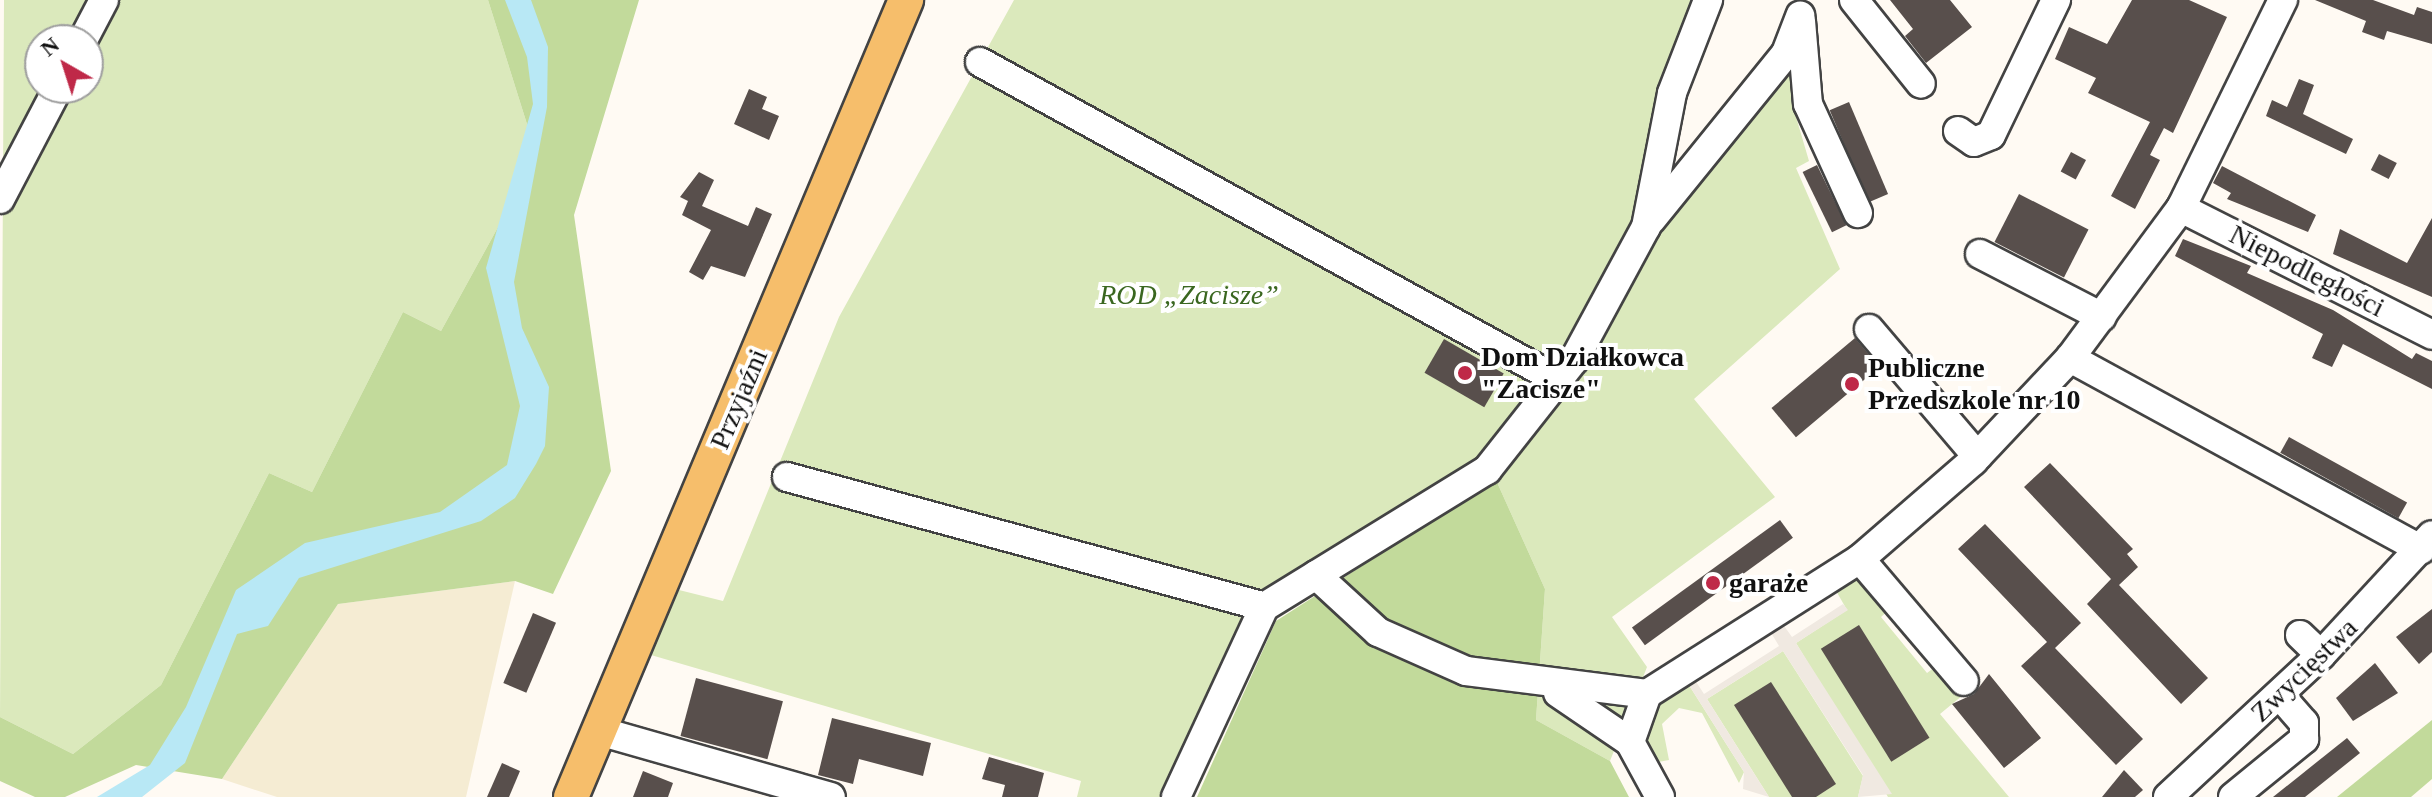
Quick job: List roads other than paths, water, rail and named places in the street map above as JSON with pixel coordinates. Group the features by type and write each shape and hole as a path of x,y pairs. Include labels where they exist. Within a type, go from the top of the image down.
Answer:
{"main road":[{"name":"Przyjaźni","path":"571,797 906,0"}],"street":[{"path":"91,24 104,0"},
{"path":"1646,227 1672,93 1708,0"},
{"path":"1854,0 1921,84"},
{"path":"1958,131 1974,142 1991,135 2056,0"},
{"path":"1316,575 1378,632 1466,671 1542,684 1647,694 1860,559 1977,456 2070,358 2181,208 2272,3"},
{"path":"1176,797 1264,607 1487,470 1558,380 1646,227 1786,53 1800,8"},
{"path":"1800,8 1808,104 1858,213"},
{"path":"980,62 1558,380"},
{"path":"0,199 50,104"},
{"name":"Niepodległości","path":"2181,208 2432,335"},
{"path":"1980,254 2102,317"},
{"path":"1869,329 1977,456"},
{"path":"2070,358 2427,542"},
{"path":"787,477 1264,607"},
{"name":"Zwycięstwa","path":"2168,797 2321,655 2427,542"},
{"path":"1860,559 1964,681"},
{"path":"2300,635 2321,655"},
{"path":"1542,684 1630,742 1660,797"},
{"path":"1630,742 1647,694"},
{"path":"2233,797 2304,739 2304,723 2280,695"},
{"path":"599,731 831,797"}],"water":[{"path":"505,0 531,0 548,47 547,107 514,282 522,328 549,387 545,446 536,464 515,498 481,521 299,578 268,626 237,634 185,763 142,797 97,797 150,765 186,707 236,590 305,543 440,512 507,465 520,406 486,268 533,104 527,57"}],"place":[{"name":"Dom Działkowca \"Zacisze\"","path":"1465,373"},
{"name":"Publiczne Przedszkole nr 10","path":"1852,384"},
{"name":"garaże","path":"1713,583"}],"park label":[{"name":"ROD „Zacisze”","path":"1189,295"}]}
